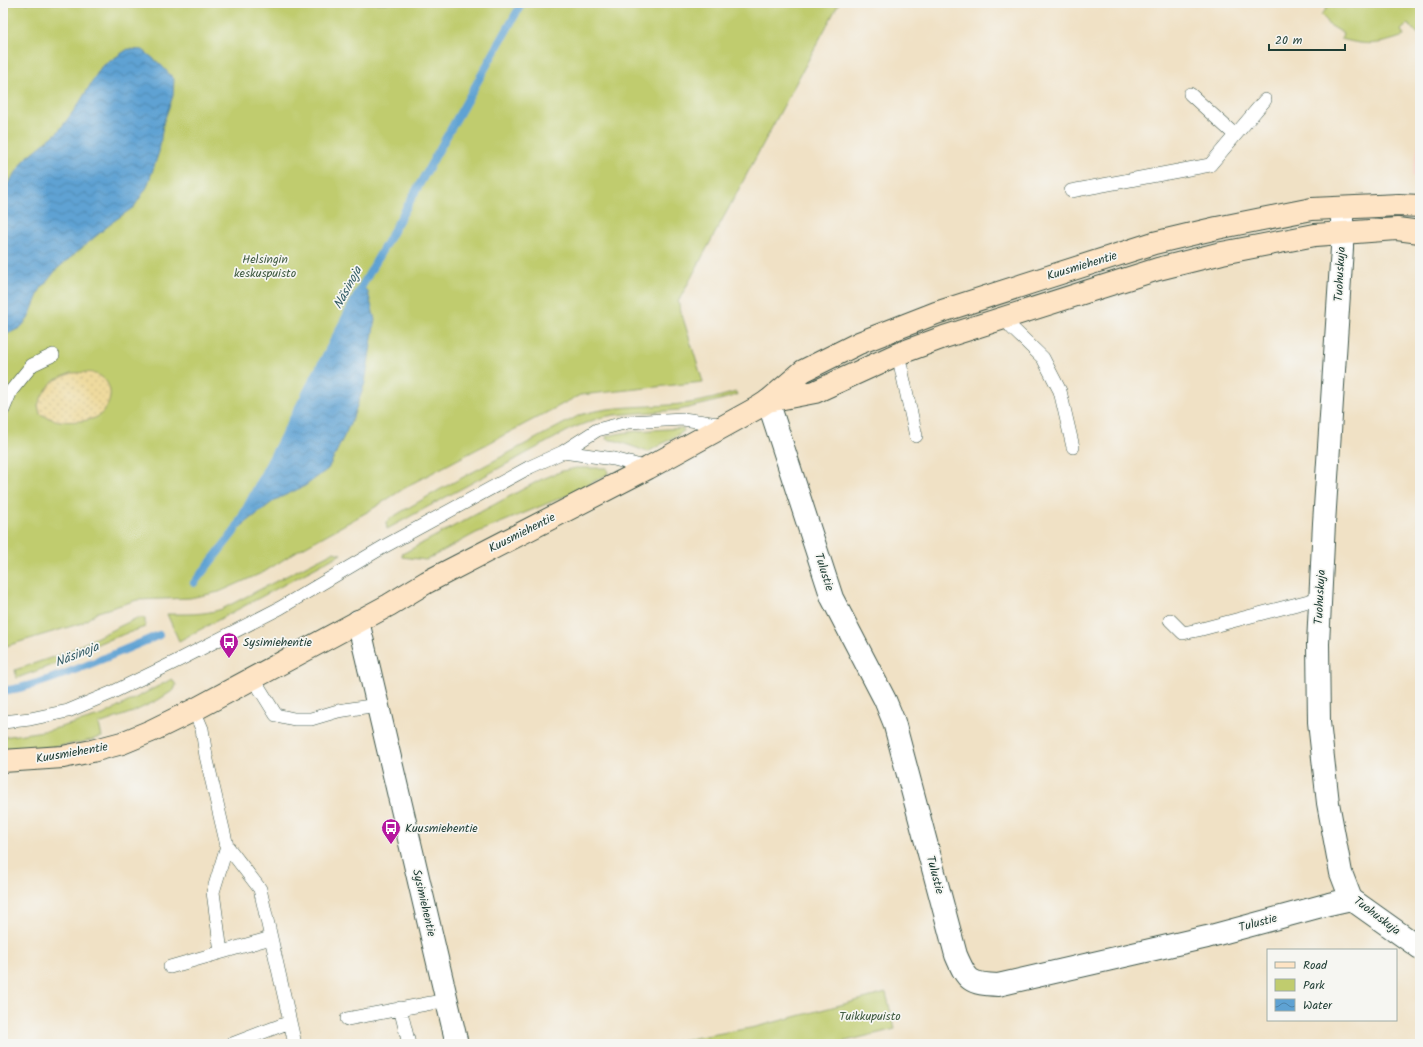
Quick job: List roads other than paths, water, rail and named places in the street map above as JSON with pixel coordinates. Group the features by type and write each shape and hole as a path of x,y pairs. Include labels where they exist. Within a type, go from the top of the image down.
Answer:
{"main road":[{"name":"Kuusmiehentie","path":"3,761 63,757 92,752 122,744 194,710 427,582 648,468 768,400 803,371 859,343 936,313 1154,243 1217,228 1312,209 1399,205 1420,206"},
{"name":"Kuusmiehentie","path":"768,400 815,392 898,354 1004,317 1172,266 1272,243 1315,235 1397,229 1420,232"}],"street":[{"name":"Tuohuskuja","path":"1342,208 1342,248 1320,598 1318,644 1319,722 1327,796 1341,873 1351,899 1420,948"},
{"name":"Tulustie","path":"768,400 832,598 885,700 894,722 956,955 965,975 980,984 998,985 1207,937 1351,899"},
{"name":"Sysimiehentie","path":"358,621 457,1044"}],"lane":[{"path":"1190,94 1235,135"},
{"path":"1071,191 1210,165 1265,100"},
{"path":"1004,317 1012,328 1043,358 1060,391 1073,447"},
{"path":"898,354 916,436"},
{"path":"3,410 11,391 32,365 53,355"},
{"path":"3,722 30,719 68,711 111,693 280,608 385,546 530,467 563,452 597,430 628,422 683,419 725,425"},
{"path":"563,452 614,459 648,468"},
{"path":"1170,620 1183,632 1198,630 1320,598"},
{"path":"253,678 276,715 294,719 311,719 338,711 377,705"},
{"path":"194,710 202,729 206,756 227,846 260,889 296,1044"},
{"path":"221,952 213,892 227,846"},
{"path":"170,967 271,938"},
{"path":"347,1018 447,1000"},
{"path":"400,1008 409,1044"},
{"path":"232,1044 290,1022"}],"water":[{"path":"128,49 143,50 160,64 174,79 173,96 163,124 159,152 147,187 134,207 114,221 57,269 40,290 28,319 20,328 3,336 3,191 26,158 58,132 78,105 101,67"},
{"path":"362,286 368,292 375,320 365,383 352,420 328,469 305,486 275,500 234,532"}],"waterway":[{"name":"Näsinoja","path":"194,583 234,532 362,286 522,3"},
{"name":"Näsinoja","path":"3,691 24,687 55,677 159,635"}],"place":[{"name":"Sysimiehentie","path":"229,659"},
{"name":"Kuusmiehentie","path":"391,845"}],"park label":[{"name":"Helsingin keskuspuisto","path":"265,266"},
{"name":"Tuikkupuisto","path":"870,1016"}]}
